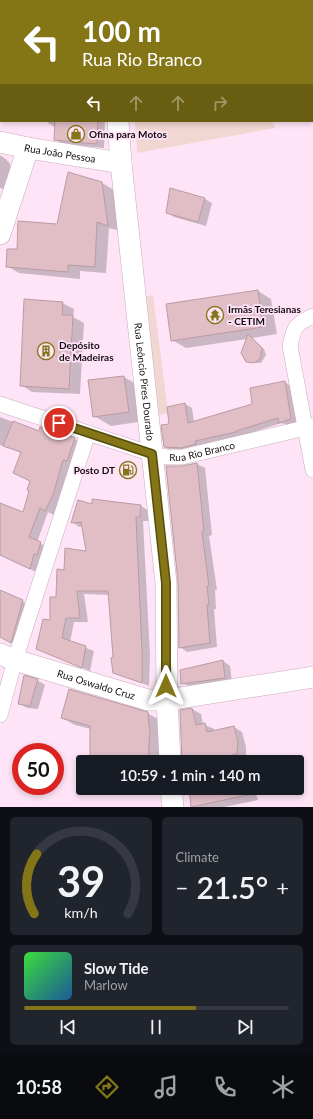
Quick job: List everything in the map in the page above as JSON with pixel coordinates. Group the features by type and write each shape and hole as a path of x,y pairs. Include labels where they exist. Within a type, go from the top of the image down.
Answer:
{"main road":[{"name":"Rua Leôncio Pires Dourado","path":"118,122 121,163 166,583 167,700 170,755"},
{"name":"Rua João Pessoa","path":"0,142 121,163"},
{"path":"0,234 28,148"},
{"name":"Rua Oswaldo Cruz","path":"8,657 148,700 167,700 313,677"}],"street":[{"path":"313,316 302,321 293,329 290,346 309,427 313,470"},
{"name":"Rua Rio Branco","path":"0,404 152,454 166,457 182,456 309,427"},
{"path":"0,715 8,657 88,433"}],"shaded area":[{"path":"135,122 273,122 275,128 137,153"},
{"path":"153,295 168,413 151,417 137,298"}],"building":[{"name":"Ofina para Motos","path":"55,122 98,122 97,144 54,140"},
{"path":"68,172 102,182 108,226 97,222 95,267 68,265 68,272 6,267 7,249 17,249 18,221 57,224"},
{"path":"170,188 205,198 198,222 166,213"},
{"name":"Irmãs Teresianas - CETIM","path":"258,290 263,327 171,341 166,304"},
{"name":"Depósito de Madeiras","path":"24,299 63,302 62,315 73,315 69,389 20,386"},
{"path":"248,334 262,348 260,359 254,363 246,362 241,353"},
{"path":"124,376 129,412 93,417 88,380"},
{"path":"285,381 291,419 279,423 278,418 236,432 195,441 196,444 181,448 164,447 161,425 169,424 167,407 185,403 188,423 252,404 250,388"},
{"path":"13,421 39,431 40,427 75,438 67,461 63,460 53,495 45,511 40,508 29,537 41,542 37,555 34,554 30,569 0,555 0,503 23,512 29,491 27,490 30,481 13,473 21,452 3,446"},
{"path":"197,463 204,531 202,532 209,586 207,586 209,605 207,605 210,643 179,648 178,582 166,466 182,466"},
{"path":"92,499 141,505 140,517 136,517 142,683 113,673 108,591 77,591 80,618 66,618 62,638 86,646 82,668 36,649 43,619 50,620 50,597 56,597 57,569 64,570 65,548 86,551 81,522 71,523 78,500 92,504"},
{"path":"0,590 23,600 11,643 0,637"},
{"path":"223,660 225,678 181,684 180,670"},
{"path":"24,675 38,679 30,706 18,704"},
{"path":"69,689 148,712 150,727 148,755 90,755 90,726 61,718"},
{"path":"192,708 196,725 205,723 207,732 234,726 238,742 237,754 182,755 180,710"},
{"path":"190,795 248,795 191,807"}],"place":[{"name":"Ofina para Motos","path":"76,134"},
{"name":"Irmãs Teresianas - CETIM","path":"215,315"},
{"name":"Depósito de Madeiras","path":"46,351"},
{"name":"Posto DT","path":"128,470"}],"route":[{"path":"59,423 152,454 166,583 166,686"}]}
